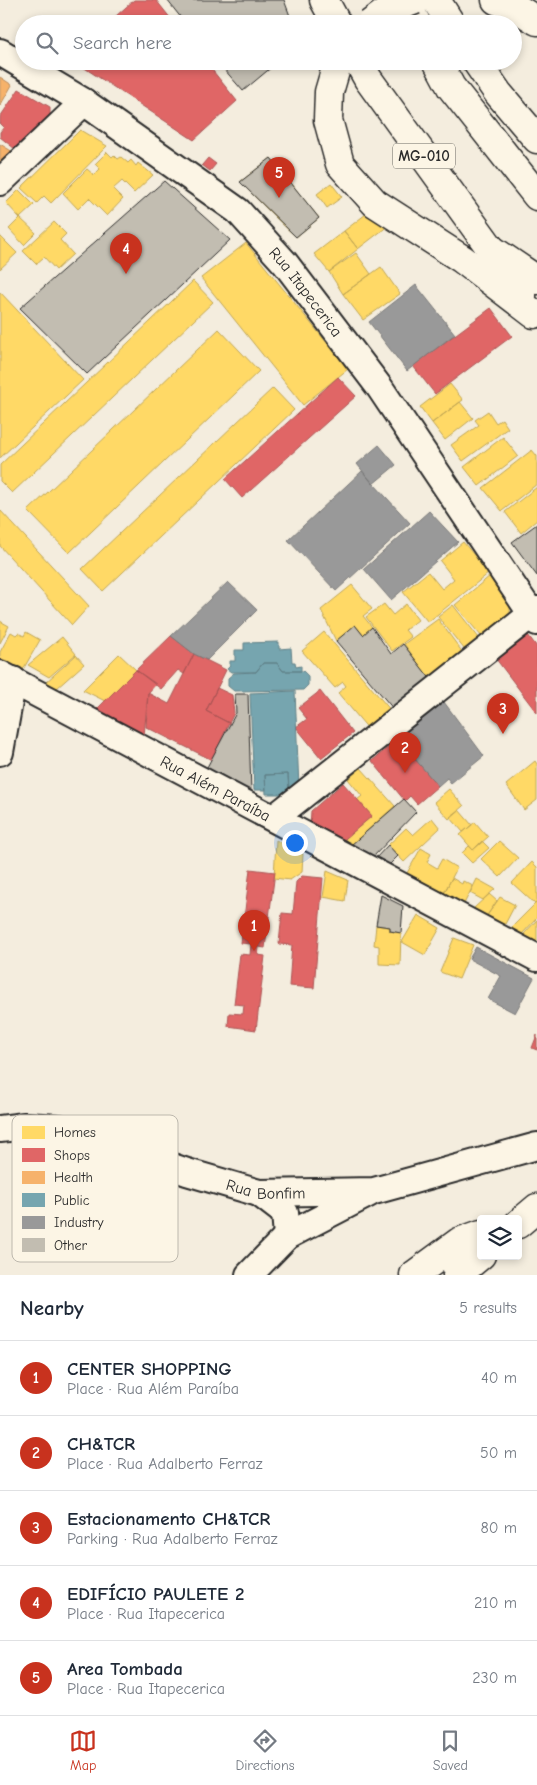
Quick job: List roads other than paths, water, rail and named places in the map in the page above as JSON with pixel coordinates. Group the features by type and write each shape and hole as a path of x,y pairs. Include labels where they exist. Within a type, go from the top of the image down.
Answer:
{"main road":[{"path":"324,0 332,15"},
{"path":"405,0 412,15"},
{"path":"382,15 415,0"},
{"path":"436,0 445,15"},
{"path":"496,0 515,7 537,21"},
{"path":"335,70 329,92 328,120 340,164 375,202 462,259 536,316"},
{"name":"MG-010","path":"363,70 536,316"},
{"path":"442,70 451,87 537,196"},
{"path":"482,70 498,93 537,139"},
{"path":"491,250 537,280"},
{"path":"414,1275 459,1242 477,1235"},
{"path":"457,1275 477,1258"}],"street":[{"name":"Rua Itapecerica","path":"0,52 15,61"},
{"name":"Rua Itapecerica","path":"30,70 84,102 238,211 285,263 380,388 536,616"},
{"path":"0,182 84,102"},
{"path":"274,818 536,616"},
{"path":"0,752 6,677"},
{"name":"Rua Além Paraíba","path":"6,677 537,958"},
{"name":"Rua Bonfim","path":"178,1169 259,1193 374,1191 537,1146"},
{"path":"249,1275 287,1236 374,1191"},
{"path":"259,1193 285,1213 287,1236"}],"place":[{"name":"Area Tombada","path":"279,198"},
{"name":"EDIFÍCIO PAULETE 2","path":"126,274"},
{"name":"Estacionamento CH&TCR","path":"503,734"},
{"name":"CH&TCR","path":"405,773"},
{"name":"CENTER SHOPPING","path":"254,951"}]}
